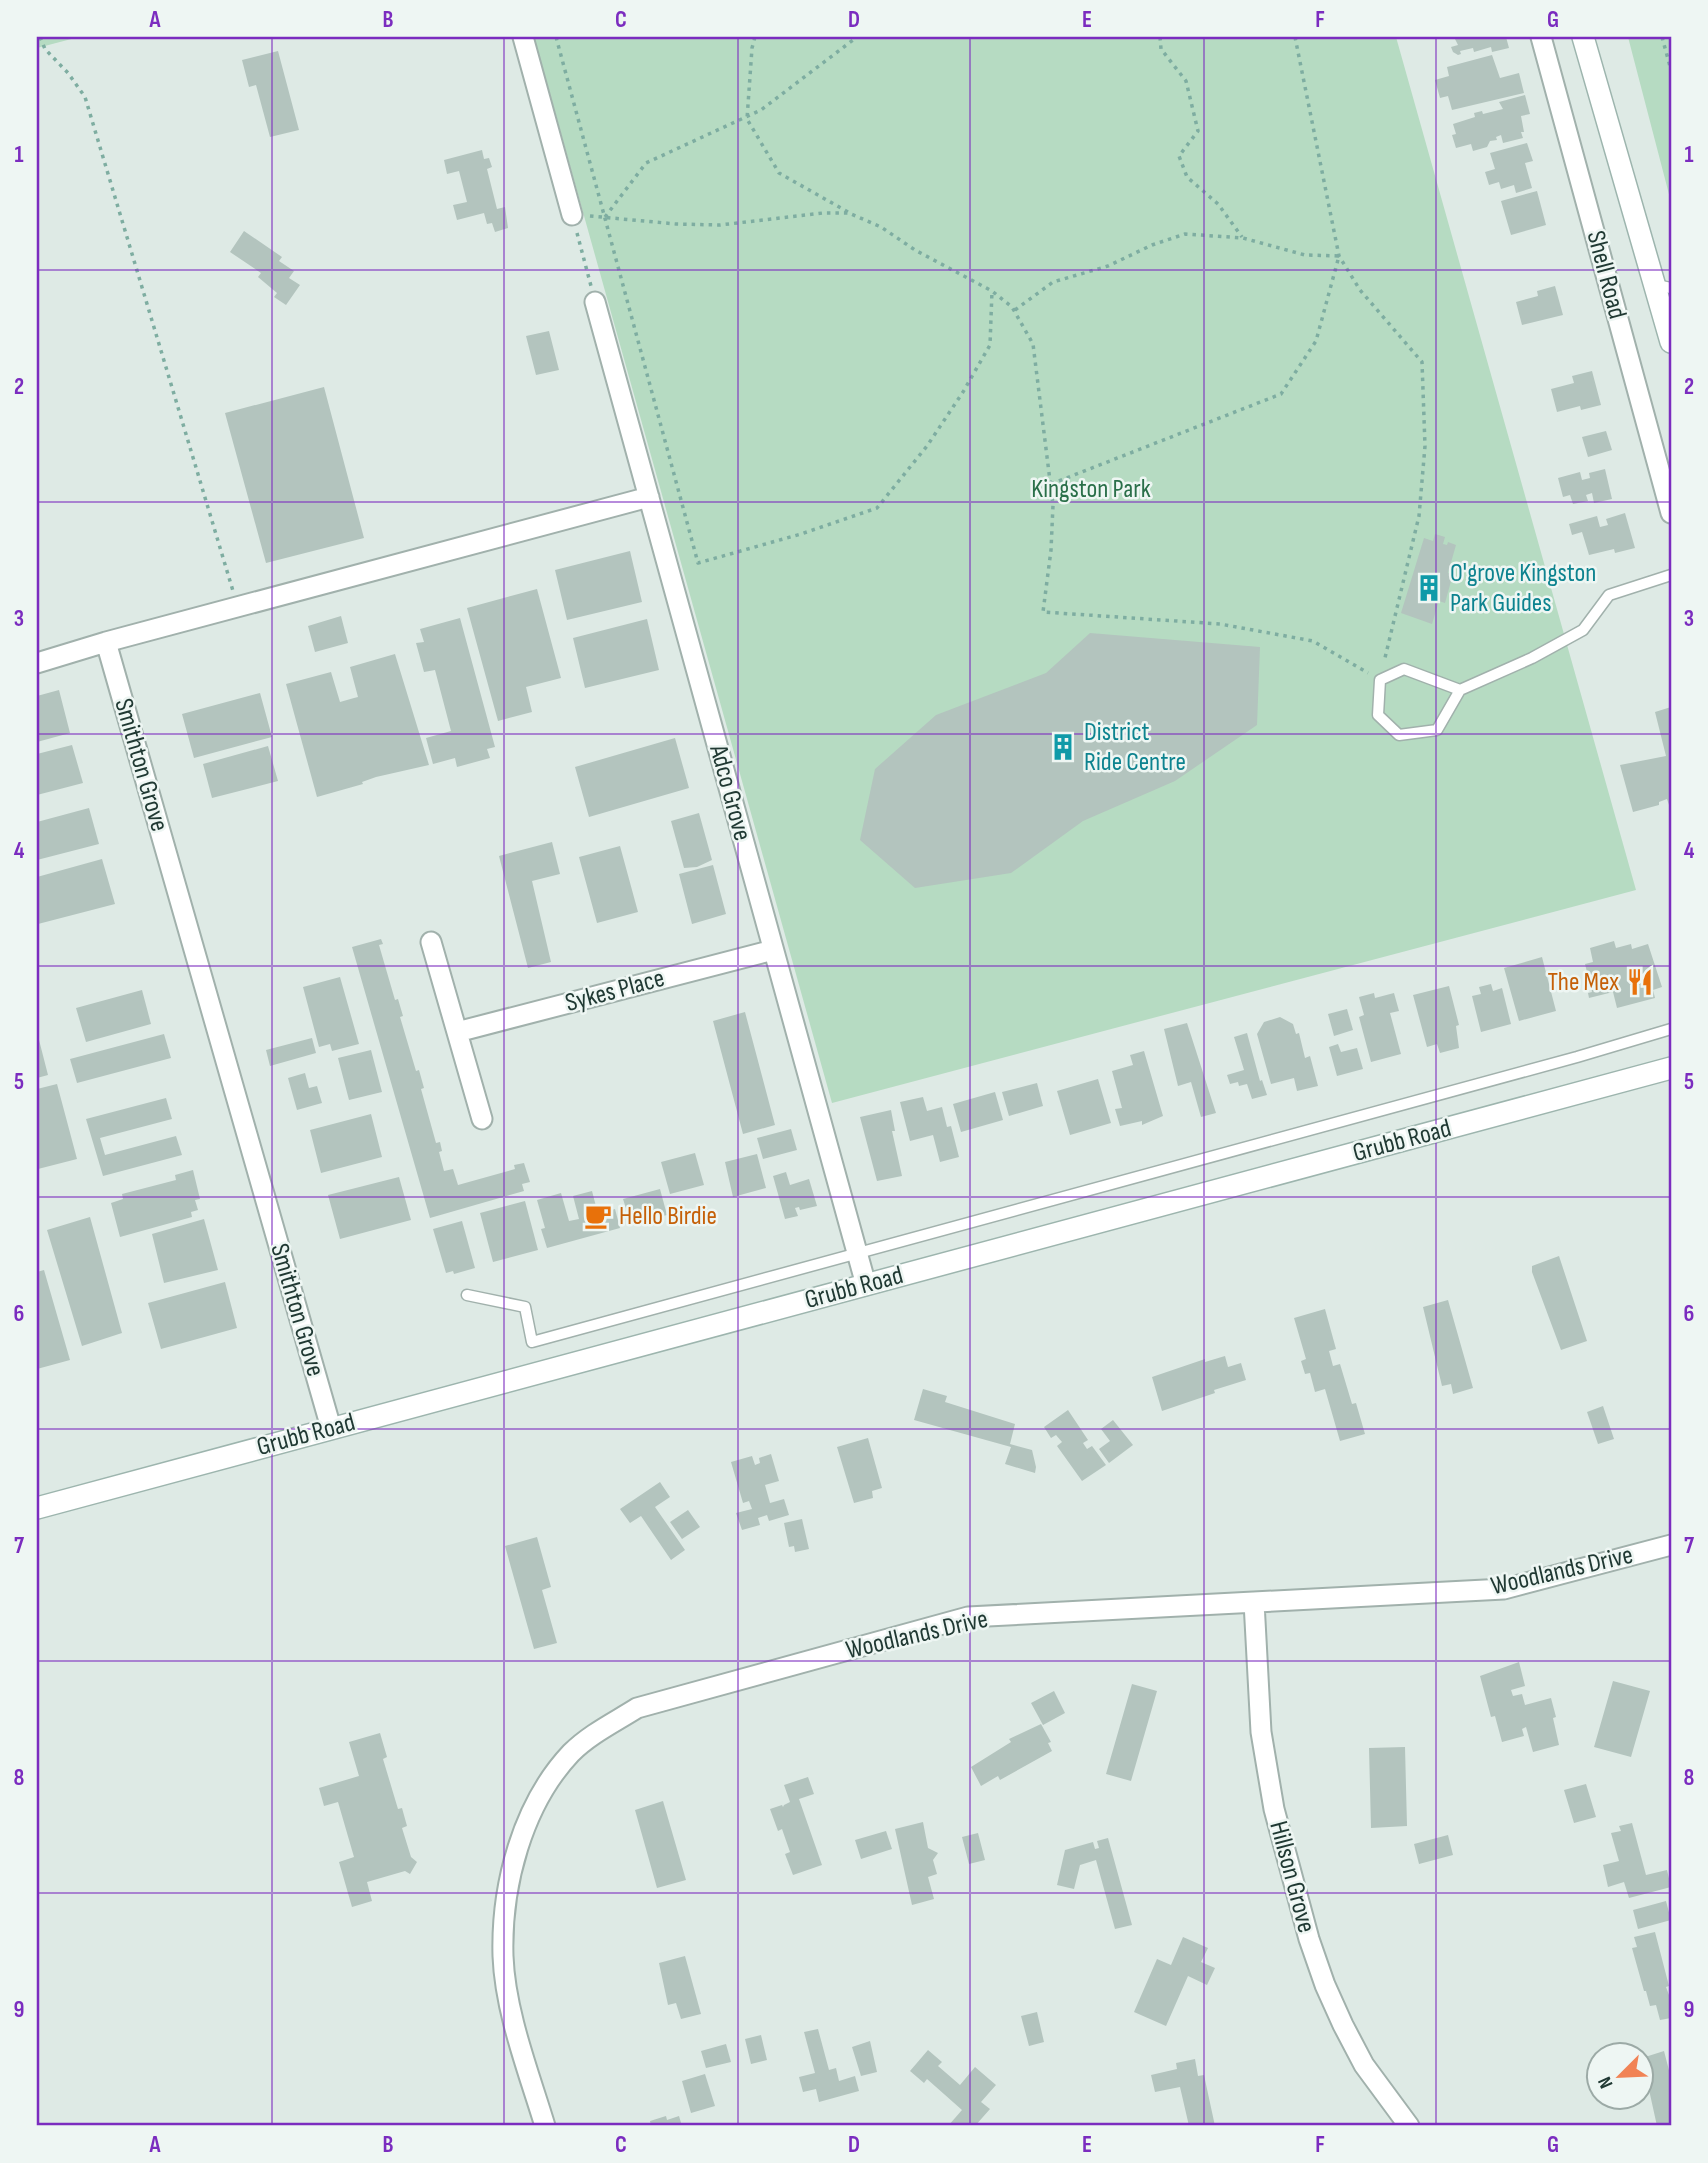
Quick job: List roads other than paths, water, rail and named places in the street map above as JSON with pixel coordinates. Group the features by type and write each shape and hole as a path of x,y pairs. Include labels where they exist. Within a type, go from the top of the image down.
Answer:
{"main road":[{"name":"Shell Road","path":"1583,37 1664,286 1671,337"},
{"name":"Grubb Road","path":"37,1508 1671,1068"}],"street":[{"path":"523,37 572,215"},
{"name":"Shell Road","path":"1541,37 1671,513"},
{"name":"Adco Grove","path":"595,302 866,1285"},
{"path":"37,663 106,642 649,497"},
{"name":"Smithton Grove","path":"106,642 331,1429"},
{"path":"431,942 482,1119"},
{"name":"Sykes Place","path":"457,1032 774,950"},
{"name":"Woodlands Drive","path":"545,2126 523,2054 503,1956 510,1879 523,1835 541,1793 572,1753 597,1733 637,1708 968,1617 1504,1589 1671,1545"},
{"name":"Hillson Grove","path":"1254,1602 1261,1732 1274,1809 1309,1939 1325,1985 1359,2055 1409,2126"}],"lane":[{"path":"1460,691 1404,669 1380,680 1378,715 1399,735 1437,730 1460,691 1532,658 1583,630 1609,595 1671,575"},
{"name":"Grubb Road","path":"467,1296 525,1307 532,1342 1563,1061 1671,1029"}],"place":[{"name":"O'grove Kingston Park Guides","path":"1429,588"},
{"name":"District Ride Centre","path":"1063,747"},
{"name":"The Mex","path":"1640,982"},
{"name":"Hello Birdie","path":"598,1216"}],"park label":[{"name":"Kingston Park","path":"1091,489"}]}
